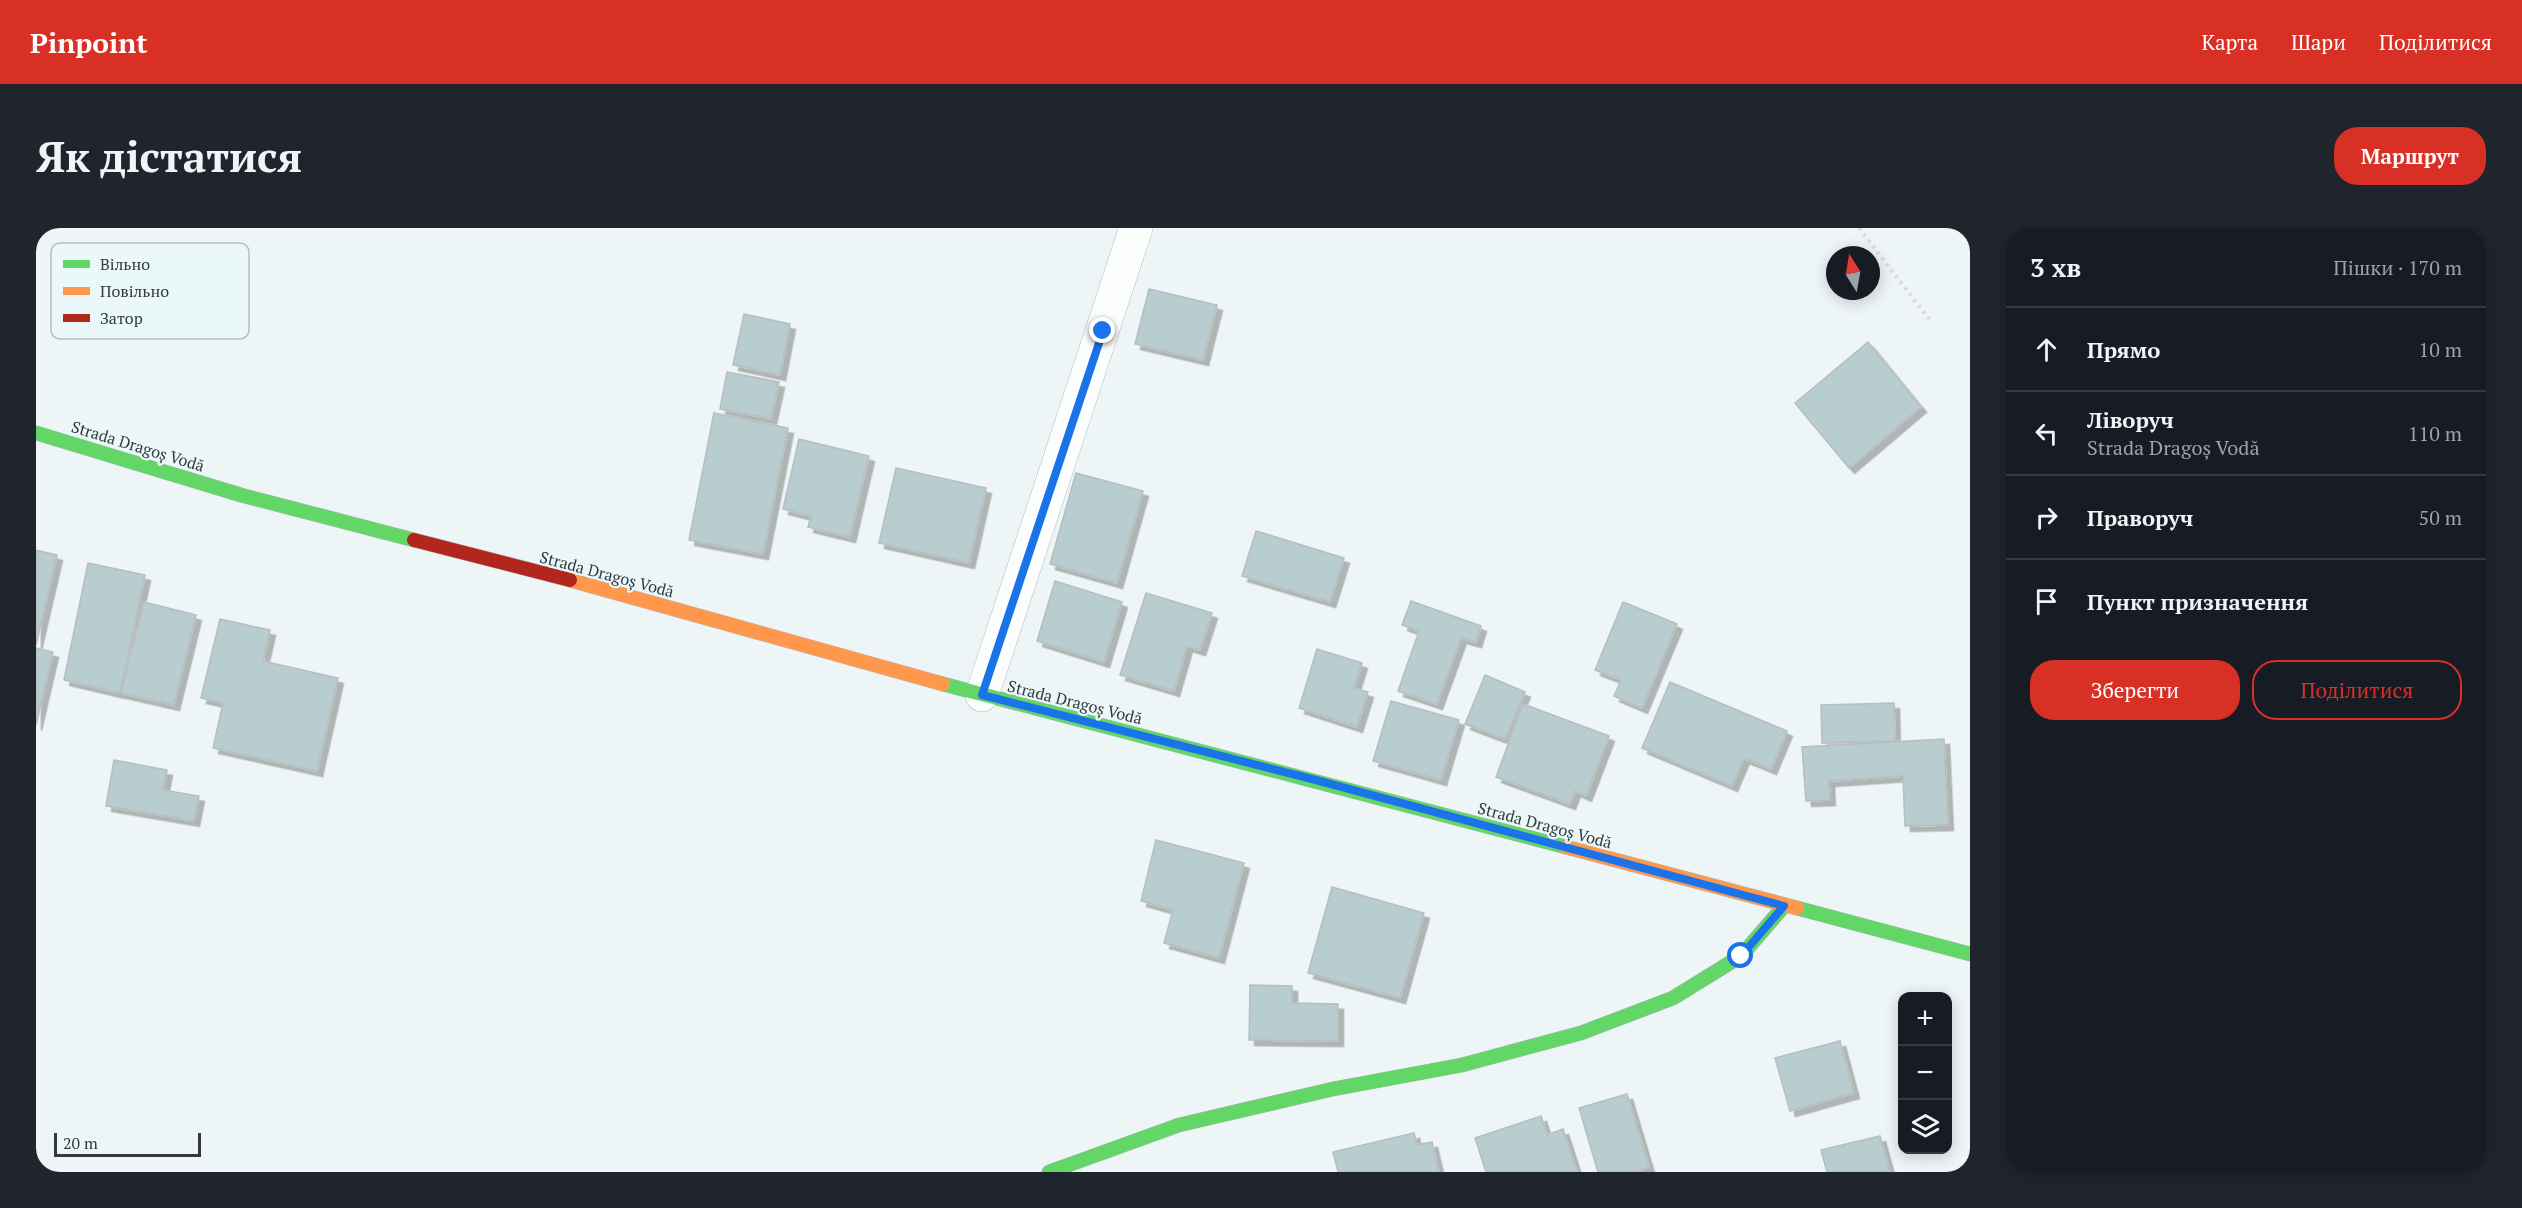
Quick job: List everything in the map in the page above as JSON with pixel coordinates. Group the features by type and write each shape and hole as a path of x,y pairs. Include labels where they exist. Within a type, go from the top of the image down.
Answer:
{"main road":[{"name":"Strada Dragoș Vodă","path":"36,433 241,495 605,589 982,695 1323,782 1970,954"},
{"path":"1049,1172 1179,1125 1333,1089 1462,1065 1581,1033 1673,998 1741,956 1784,906"}],"street":[{"path":"982,695 1136,228"}],"path":[{"path":"1859,228 1932,323"}],"building":[{"path":"1149,289 1217,305 1203,360 1135,344"},
{"path":"744,314 790,324 780,375 733,365"},
{"path":"1868,342 1921,407 1849,468 1795,403"},
{"path":"727,372 779,382 771,419 720,409"},
{"path":"714,413 788,428 763,554 689,540"},
{"path":"799,439 869,456 850,537 808,527 811,516 783,509"},
{"path":"896,468 986,488 969,563 879,543"},
{"path":"1076,473 1143,491 1117,583 1050,564"},
{"path":"1256,531 1344,558 1330,602 1242,576"},
{"path":"36,550 57,555 36,645"},
{"path":"88,563 145,575 120,693 64,680"},
{"path":"1055,581 1122,602 1104,662 1037,641"},
{"path":"1146,593 1212,613 1200,650 1187,646 1174,691 1120,675"},
{"path":"1411,601 1481,626 1476,642 1461,638 1437,704 1398,691 1419,631 1402,625"},
{"path":"144,602 196,615 174,705 121,693"},
{"path":"1623,602 1677,624 1642,708 1614,696 1621,680 1595,670"},
{"path":"220,619 270,630 263,661 338,678 317,771 213,748 223,703 201,698"},
{"path":"36,648 53,652 36,725"},
{"path":"1317,649 1362,663 1354,688 1368,692 1357,727 1299,708"},
{"path":"1485,675 1525,692 1505,739 1465,724"},
{"path":"1670,682 1787,731 1771,769 1744,758 1732,786 1642,748"},
{"path":"1391,701 1459,720 1441,780 1373,761"},
{"path":"1894,703 1895,741 1822,743 1821,705"},
{"path":"1523,704 1609,736 1586,796 1575,791 1570,804 1496,777"},
{"path":"1944,739 1948,825 1905,826 1903,776 1829,781 1830,800 1806,801 1802,747"},
{"path":"114,760 167,770 163,790 199,796 194,821 106,806"},
{"path":"1156,840 1244,863 1219,958 1164,943 1173,910 1141,901"},
{"path":"1332,887 1424,913 1400,998 1308,973"},
{"path":"1250,985 1292,986 1292,1003 1338,1004 1338,1041 1249,1040"},
{"path":"1840,1041 1854,1093 1790,1111 1775,1058"},
{"path":"1627,1094 1649,1167 1633,1172 1598,1172 1579,1108"},
{"path":"1541,1116 1547,1135 1563,1129 1577,1172 1486,1172 1475,1138"},
{"path":"1414,1133 1417,1145 1432,1142 1439,1172 1338,1172 1333,1152"},
{"path":"1880,1136 1890,1172 1827,1172 1821,1150"}],"traffic: fast":[{"path":"36,433 241,495 414,540"},
{"path":"943,684 1566,847"},
{"path":"1049,1172 1179,1125 1333,1089 1462,1065 1581,1033 1673,998 1741,956 1784,906"},
{"path":"1797,908 1970,954"}],"traffic: slow":[{"path":"570,580 943,684"},
{"path":"1566,847 1797,908"}],"traffic: jam":[{"path":"414,540 570,580"}],"route":[{"path":"1103,331 982,695 1312,779 1784,906 1741,956"}]}
